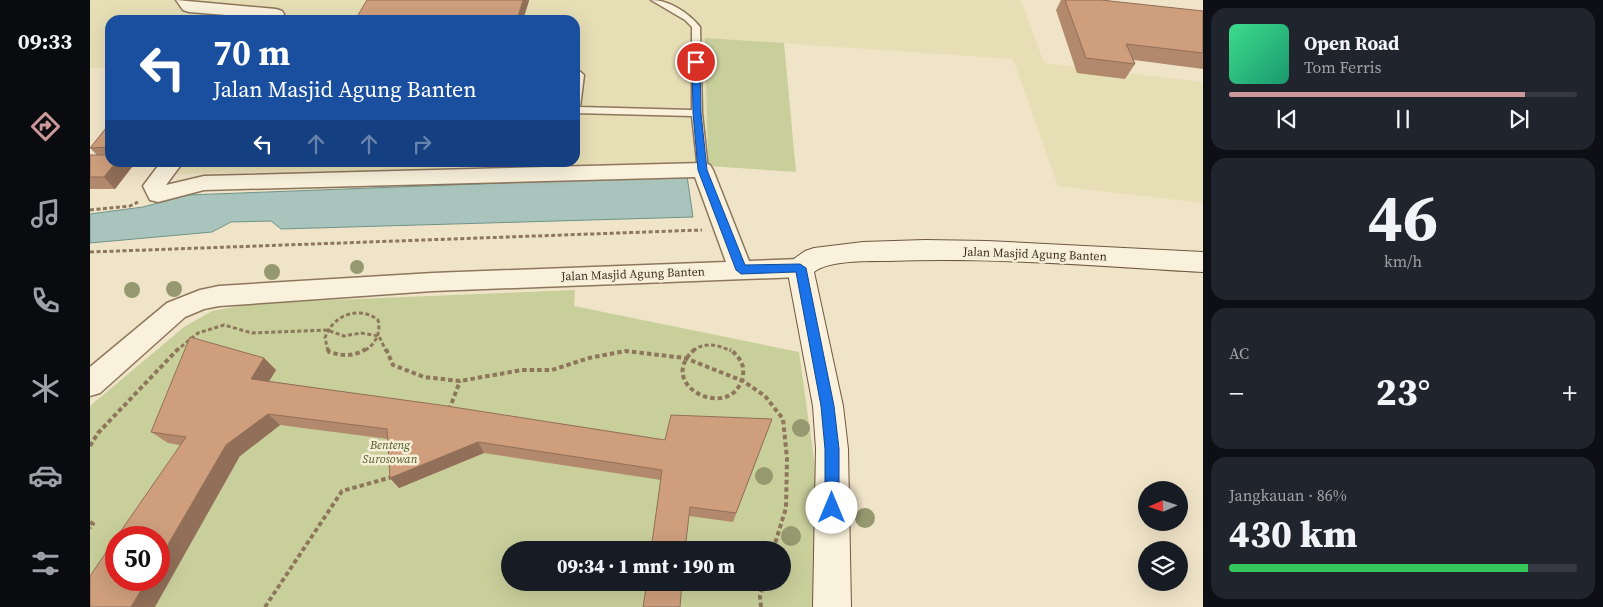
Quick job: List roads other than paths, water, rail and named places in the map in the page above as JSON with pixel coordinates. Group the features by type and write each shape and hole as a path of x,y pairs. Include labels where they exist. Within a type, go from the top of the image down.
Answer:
{"main road":[{"name":"Jalan Masjid Agung Banten","path":"800,268 814,258 863,252 916,250 987,251 1203,262"},
{"path":"800,268 828,406 832,449 832,607"}],"street":[{"path":"184,0 190,7 256,15"},
{"path":"276,15 287,0"},
{"path":"169,167 154,186 158,195 204,183 703,170 741,270"},
{"name":"Jalan Masjid Agung Banten","path":"90,384 176,310 200,300 219,296 433,282 800,268"}],"lane":[{"path":"655,0 688,18 696,27 697,113 703,170"},
{"path":"580,110 697,113"},
{"path":"90,163 105,163"}],"water":[{"path":"687,176 693,217 281,229 271,221 231,222 212,232 90,243 90,214 143,207 188,195"}],"park label":[{"name":"Benteng Surosowan","path":"390,452"}]}
